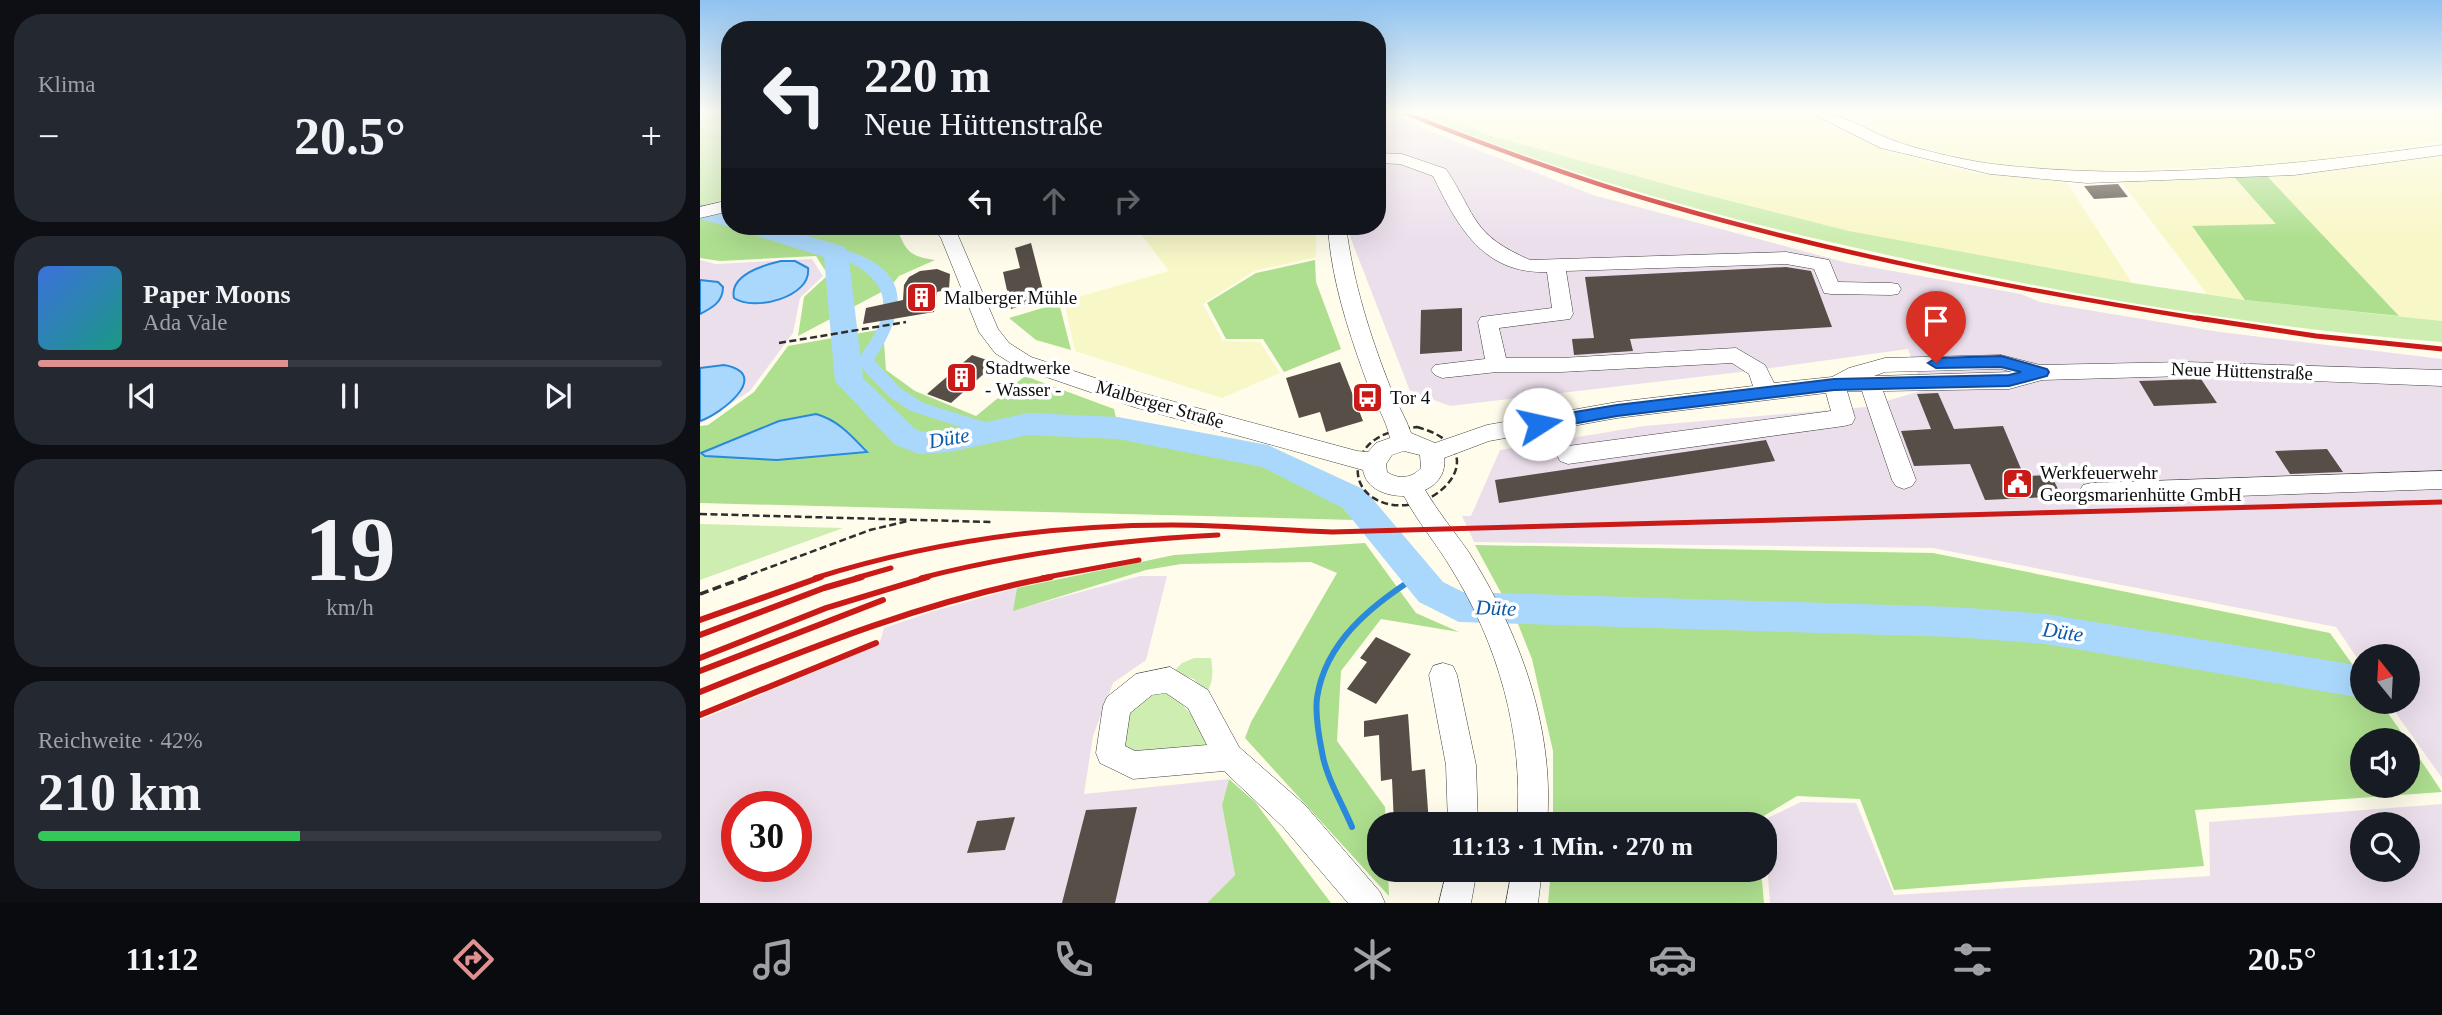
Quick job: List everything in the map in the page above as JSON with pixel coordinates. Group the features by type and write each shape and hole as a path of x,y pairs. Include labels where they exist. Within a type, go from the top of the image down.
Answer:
{"street":[{"path":"1933,155 1990,169 2087,178 2294,170 2404,155"},
{"path":"1386,158 1402,159 1440,173 1472,234 1498,254 1528,266 1786,258 1822,264 1831,288 1891,289"},
{"path":"704,212 721,207"},
{"name":"Malberger Straße","path":"948,235 989,331 1002,348 1024,362 1133,399 1357,460 1374,462"},
{"path":"1339,235 1355,320 1382,393 1400,430 1402,442"},
{"path":"1497,365 1488,321 1563,314 1556,265"},
{"path":"1442,370 1497,365 1561,365 1736,355 1758,370 1767,394"},
{"name":"Neue Hüttenstraße","path":"1834,384 1856,373 1885,365 2001,362 2042,372"},
{"name":"Neue Hüttenstraße","path":"1431,453 1487,433 1617,410 1834,384 1871,386 2009,381 2042,372 2186,369 2442,378"},
{"path":"1568,455 1844,418 1834,384"},
{"path":"1871,386 1904,480"},
{"path":"1402,442 1421,444 1431,453 1434,462 1428,477 1411,487 1391,487 1376,477 1374,462 1384,449 1402,442"},
{"path":"2091,492 2442,480"},
{"path":"1411,487 1434,527 1457,555 1498,627 1501,660 1523,707 1531,753 1532,812"},
{"path":"1443,675 1461,765 1463,812"},
{"path":"1229,757 1294,816 1369,903"},
{"path":"1455,903 1459,882"},
{"path":"1522,903 1525,882"}],"path":[{"path":"779,343 904,322"},
{"path":"700,514 992,522"},
{"path":"700,594 870,530 915,520"}],"shaded area":[{"path":"1386,155 1492,155 1593,195 1848,263 2021,294 2040,302 2220,332 2442,359 2442,778 2420,747 2420,728 2406,728 2397,714 2420,714 2420,644 2350,644 2350,647 2336,627 1933,548 1474,542 1462,516 1471,516 1500,450 1644,426 1866,407 1924,390 1908,349 1741,372 1450,406 1410,391 1349,235 1386,235"},
{"path":"812,259 823,276 800,298 793,333 750,391 700,424 700,260 716,264"},
{"path":"1140,576 1167,576 1146,660 1113,683 1093,736 1084,794 1229,779 1222,805 1235,875 1207,903 700,903 700,720 879,645 884,628 1017,588 1014,610"},
{"path":"1801,802 1856,803 1894,895 2210,876 2209,822 2442,804 2442,903 1770,903 1768,882 1777,882 1777,813"}],"green space":[{"path":"700,155 721,155 721,200 700,206"},
{"path":"1526,155 1560,155 1849,231 2132,283 2245,300 2442,321 2442,342 2315,330 2189,312 2001,279 1739,220"},
{"path":"1560,155 1904,155 1975,173 2066,181 2132,283 1849,231"},
{"path":"1951,155 2349,155 2290,164 2062,172 1994,166"},
{"path":"2442,155 2442,321 2399,316 2266,175"},
{"path":"2266,175 2399,316 2245,300 2192,226 2276,224 2234,177"},
{"path":"2234,177 2277,224 2192,227 2245,300 2207,294 2120,180"},
{"path":"721,213 721,235 900,235 913,254 935,260 899,276 889,288 798,336 804,297 828,275 816,256 720,261 700,258 700,219"},
{"path":"1142,235 1316,235 1316,257 1254,271 1203,304 1223,341 1260,342 1280,373 1222,398 1075,351 1064,301 1169,271"},
{"path":"1315,260 1316,282 1341,349 1284,372 1263,339 1226,339 1207,303 1256,273"},
{"path":"1059,303 1071,350 1036,340 1009,318"},
{"path":"883,329 886,370 915,391 976,416 1025,376 1114,409 1120,437 1263,464 1334,498 1354,520 700,503 700,426 708,425 754,392 788,346"},
{"path":"700,524 842,528 843,528 700,580"},
{"path":"1365,543 1416,613 1459,632 1381,619 1341,671 1337,741 1385,807 1385,812 1367,812 1367,872 1245,738 1251,722 1337,573 1311,562 1181,564 1146,570 1013,611 1017,588 1174,555"},
{"path":"1475,545 1933,553 2330,633 2350,661 2350,714 2389,714 2398,728 2350,728 2350,798 2360,798 2195,810 2204,866 1894,890 1860,799 1797,796 1770,812 1553,812 1553,751 1532,659 1518,624"},
{"path":"1194,658 1211,658 1211,682 1205,694 1194,679 1173,672 1182,663"},
{"path":"1151,694 1174,695 1217,745 1124,754 1122,718"},
{"path":"2420,759 2442,792 2420,794"},
{"path":"1229,779 1255,802 1331,903 1207,903 1235,875 1222,805"},
{"path":"1376,882 1388,882 1389,896"},
{"path":"1550,882 1762,882 1764,903 1548,903"}],"water":[{"path":"781,261 795,261 808,268 807,278 801,287 792,294 767,302 743,302 734,298 734,290 742,277 757,268"},
{"path":"700,280 718,282 723,287 723,292 713,307 700,314"},
{"path":"724,365 738,370 744,377 743,385 730,403 700,421 700,368"},
{"path":"816,414 838,424 867,452 777,460 705,456 701,453 779,421"}],"building":[{"path":"2118,184 2128,197 2094,199 2084,186"},
{"path":"1031,243 1045,298 1011,309 1003,272 1020,268 1015,248"},
{"path":"1786,267 1811,271 1832,327 1630,339 1633,351 1574,355 1572,339 1594,338 1585,277"},
{"name":"Malberger Mühle","path":"937,269 950,274 949,289 937,292 934,312 863,324 866,308 903,300 904,285 909,277 920,271"},
{"path":"1462,308 1462,351 1420,354 1421,310"},
{"name":"Stadtwerke - Wasser -","path":"972,355 996,363 951,403 927,394"},
{"path":"1340,362 1363,421 1326,432 1320,412 1299,418 1286,378"},
{"path":"2201,379 2217,403 2154,406 2139,381"},
{"path":"1938,393 1954,429 2003,426 2024,476 2051,475 2059,491 2046,491 2049,497 1985,500 1970,464 1914,466 1901,431 1931,429 1917,394"},
{"path":"1766,440 1775,461 1499,503 1495,480"},
{"path":"2327,449 2343,472 2290,474 2275,451"},
{"path":"1376,637 1411,654 1376,704 1347,689 1367,662 1360,658"},
{"path":"1408,714 1412,771 1425,769 1428,812 1393,812 1392,779 1381,781 1379,735 1364,737 1364,721"},
{"path":"1137,807 1115,903 1062,903 1086,810"},
{"path":"1015,817 1005,850 967,853 977,821"}],"waterway":[{"name":"Düte","path":"700,211 721,217"},
{"name":"Düte","path":"779,235 836,252 849,381 904,436 919,443 949,441 1028,424 1118,428 1268,457 1354,499 1431,592 1459,607 1955,622 2046,629 2350,680"},
{"path":"836,252 870,268 887,285 891,296 888,322 865,361 894,392 917,407 991,431"},
{"name":"Düte","path":"1413,578 1417,576"},
{"path":"1352,827 1322,752 1317,711 1322,678 1340,642 1353,627 1383,600 1416,577"}],"railway":[{"path":"1516,155 1631,194 1799,240 1934,271 2208,320"},
{"path":"2197,318 2316,336 2442,349"},
{"path":"815,578 858,565 947,545 1082,528 1172,525 1332,532 2442,502"},
{"path":"921,578 994,561 1068,549 1218,535"},
{"path":"1042,578 1139,560"},
{"path":"856,578 891,568"},
{"path":"700,620 821,577"},
{"path":"700,635 824,588 862,577"},
{"path":"700,658 826,608 928,577"},
{"path":"700,692 873,626 960,598 1051,577"},
{"path":"700,671 883,600"},
{"path":"700,715 876,643"}],"place":[{"name":"Malberger Mühle","path":"921,297"},
{"name":"Stadtwerke - Wasser -","path":"962,378"},
{"name":"Tor 4","path":"1367,397"},
{"name":"Werkfeuerwehr Georgsmarienhütte GmbH","path":"2017,483"}],"route":[{"path":"1539,424 1617,410 1834,384 1871,386 2009,381 2042,372 2001,362 1936,363"}]}
